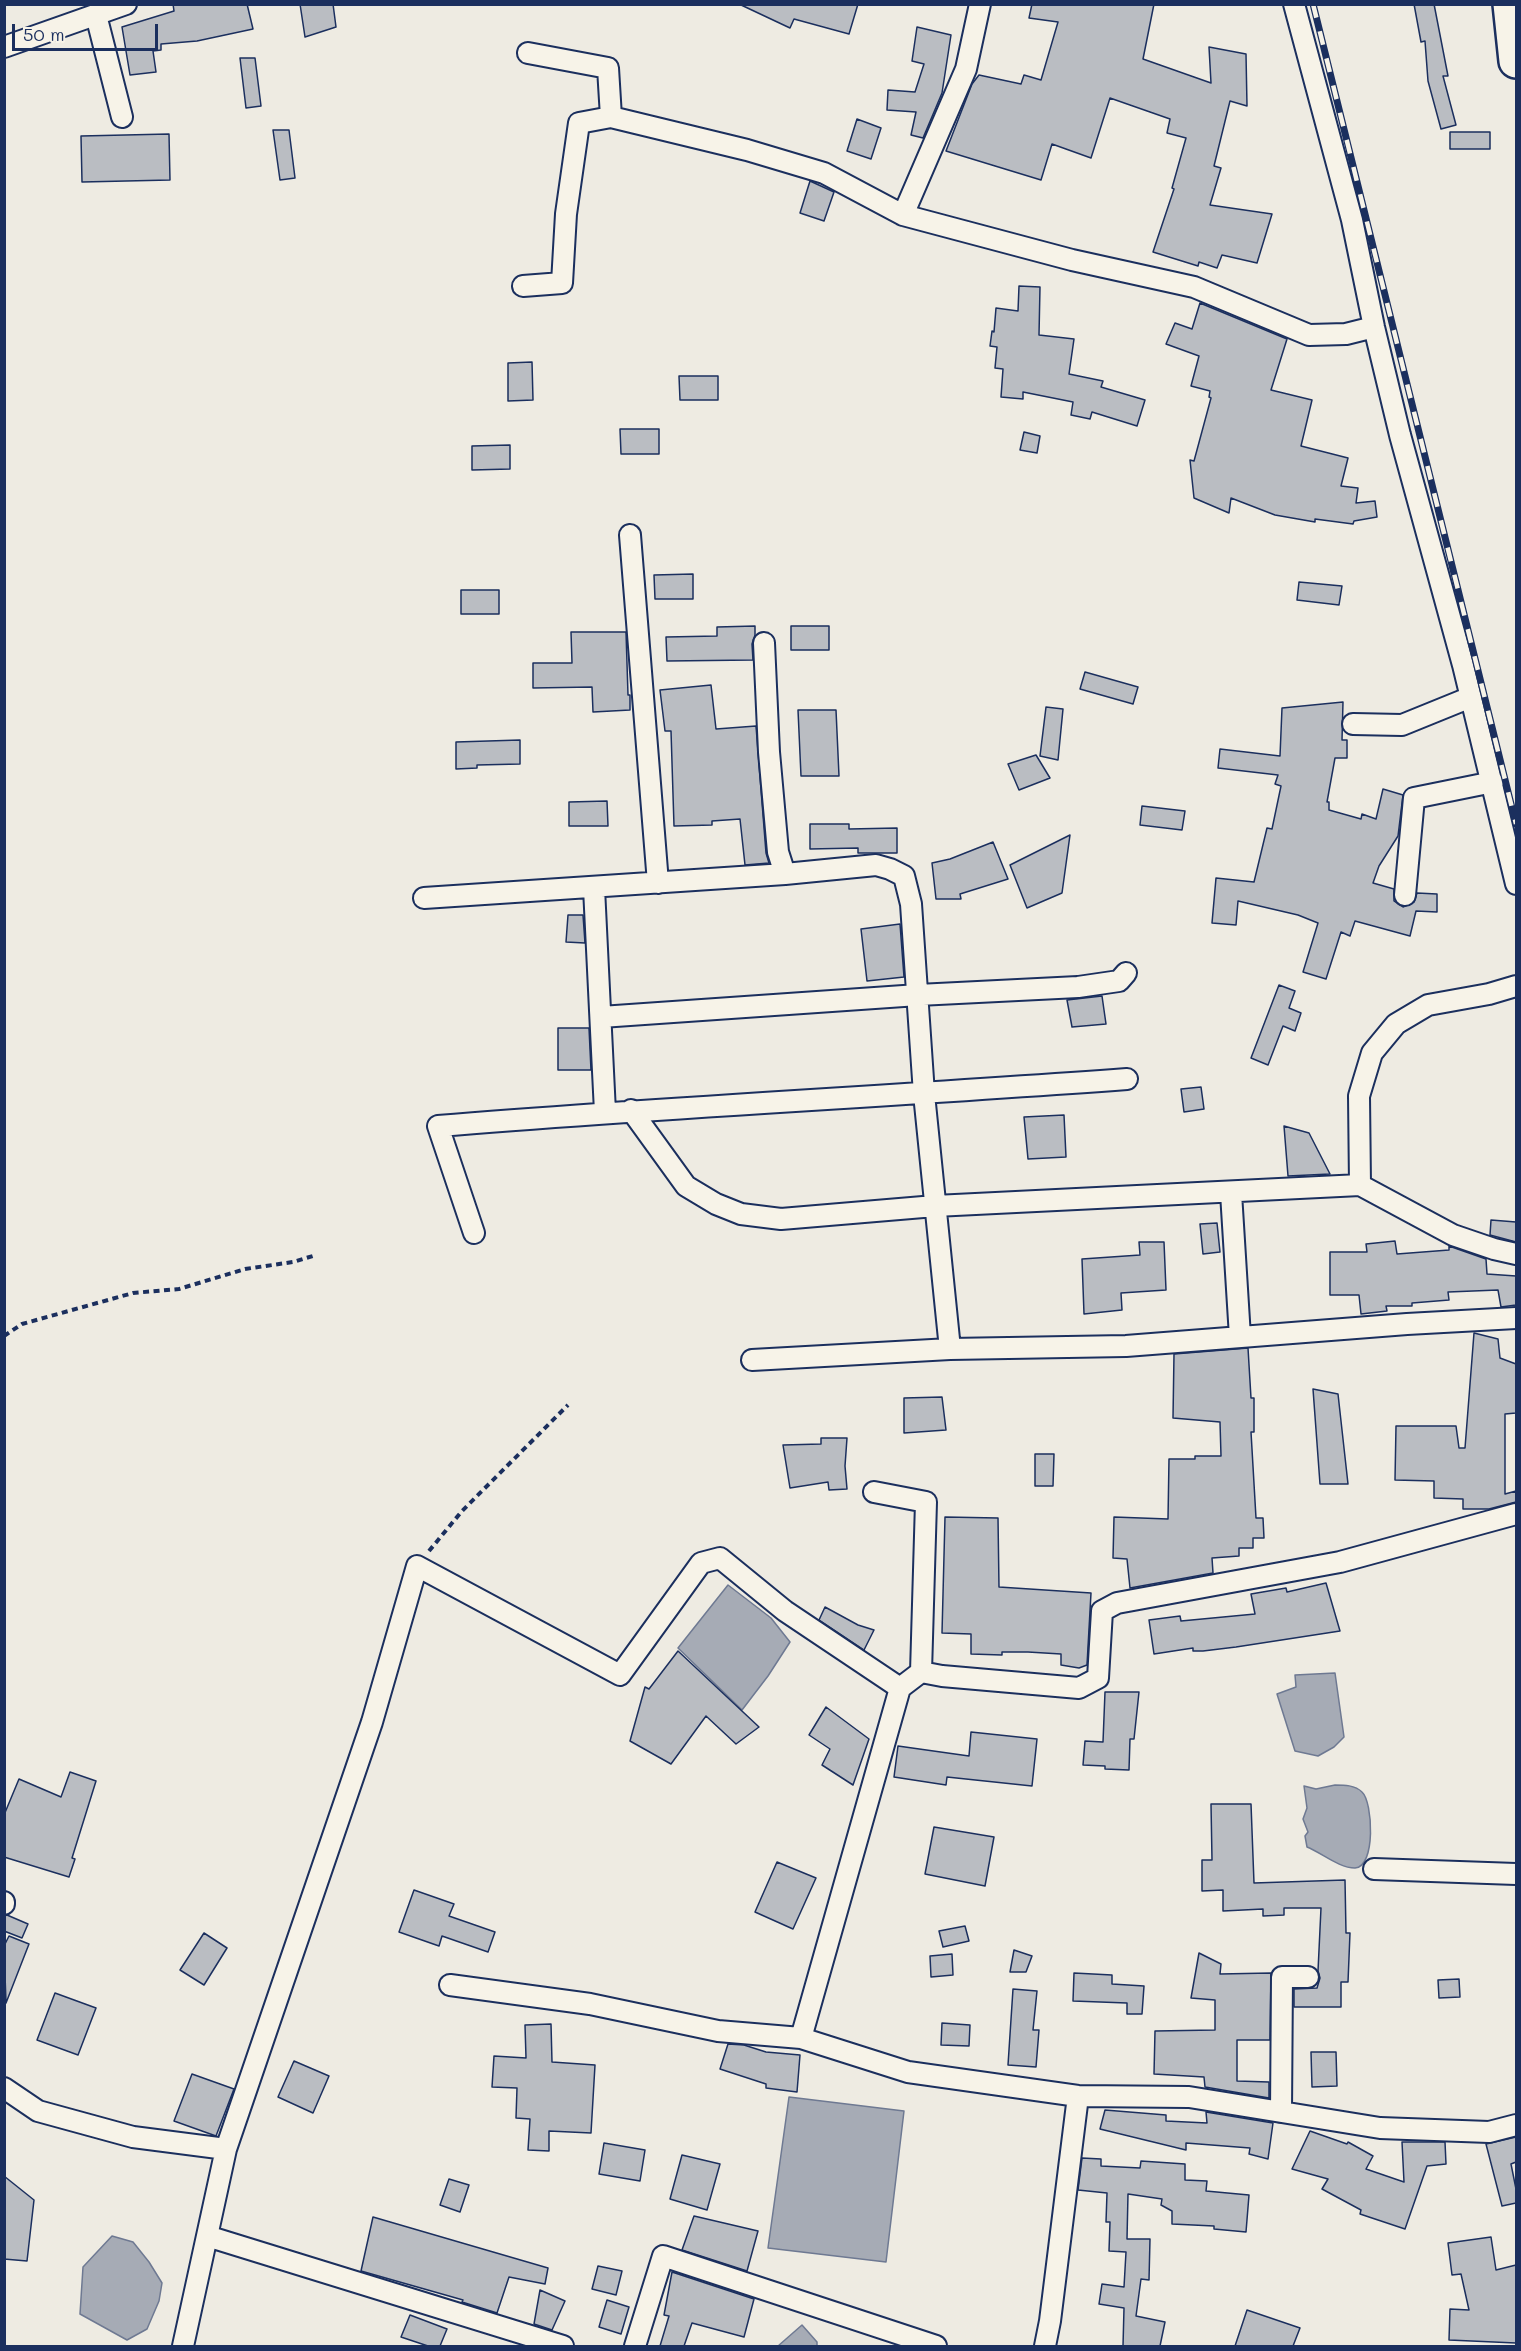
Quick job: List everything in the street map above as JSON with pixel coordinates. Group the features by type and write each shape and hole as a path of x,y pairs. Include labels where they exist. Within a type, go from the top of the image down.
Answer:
{"highway":[{"path":"1510,4 1516,61"}],"street":[{"path":"4,47 126,4"},
{"path":"903,215 966,69 980,4"},
{"path":"1294,4 1352,220 1374,327 1400,435 1493,782 1516,884"},
{"path":"96,15 122,117"},
{"path":"528,53 608,68 611,117"},
{"path":"523,286 562,283 566,214 579,123 611,117 747,150 824,173 903,215 1072,260 1194,287 1309,335 1346,334 1374,327"},
{"path":"630,536 658,883"},
{"path":"765,643 771,774 778,852 785,874"},
{"path":"1353,724 1402,725 1471,697"},
{"path":"1405,895 1414,798 1493,782"},
{"path":"424,898 594,888 876,865 890,868 904,876 911,904 924,1094 950,1349"},
{"path":"594,888 605,1112"},
{"path":"601,1017 918,995 1078,987 1119,981 1126,973"},
{"path":"1360,1185 1359,1096 1372,1053 1396,1024 1428,1005 1489,994 1516,986"},
{"path":"474,1233 438,1126 631,1110 924,1094 1127,1078"},
{"path":"631,1110 686,1186 716,1204 741,1214 781,1219 935,1206 1360,1185 1453,1235 1516,1254"},
{"path":"1232,1192 1240,1336"},
{"path":"752,1360 950,1349 1126,1346 1407,1324 1516,1318"},
{"path":"874,1492 926,1502 921,1672"},
{"path":"801,2038 900,1688 921,1672 942,1676 1079,1688 1098,1678 1102,1611 1117,1603 1340,1562 1516,1514"},
{"path":"183,2346 226,2149 372,1722 417,1566 620,1675 701,1563 720,1558 785,1611 900,1688"},
{"path":"1374,1869 1516,1874"},
{"path":"1281,2112 1282,1977 1308,1977"},
{"path":"450,1985 590,2004 718,2031 801,2038 909,2072 1078,2096 1189,2097 1391,2128 1489,2133 1516,2125"},
{"path":"4,2088 38,2111 133,2137 226,2149"},
{"path":"1045,2346 1078,2096"},
{"path":"207,2236 563,2346"},
{"path":"635,2346 663,2256 936,2346"}],"path":[{"path":"4,1336 22,1324 133,1293 179,1288 245,1269 293,1262 316,1255"},
{"path":"417,1566 462,1511 568,1404"}],"shaded area":[{"path":"728,1585 771,1618 790,1642 742,1710 678,1648"},
{"path":"1335,1673 1344,1737 1334,1747 1318,1756 1295,1751 1277,1694 1296,1687 1295,1675"},
{"path":"1335,1785 1356,1788 1366,1798 1370,1820 1369,1846 1362,1865 1355,1868 1337,1863 1307,1847 1305,1836 1308,1832 1303,1819 1307,1808 1304,1786 1316,1789"},
{"path":"789,2097 904,2111 886,2262 768,2248"},
{"path":"112,2236 133,2242 162,2283 159,2301 147,2329 127,2340 80,2314 83,2267"},
{"path":"802,2325 817,2342 817,2346 778,2346"}],"building":[{"path":"173,4 247,4 253,29 197,41 161,44 161,50 153,51 156,72 130,75 122,27 174,11"},
{"path":"300,4 333,4 336,27 305,37"},
{"path":"739,4 858,4 849,34 794,19 790,28"},
{"path":"1032,4 1154,4 1143,59 1211,83 1209,47 1246,54 1247,106 1230,101 1214,166 1221,168 1210,205 1272,214 1257,263 1222,255 1217,268 1199,262 1198,266 1153,252 1174,189 1172,188 1186,138 1167,133 1170,119 1110,98 1091,158 1052,144 1041,180 946,151 972,84 979,75 1021,84 1024,75 1041,80 1058,22 1029,18"},
{"path":"1414,4 1434,4 1448,76 1443,76 1456,125 1441,129 1428,81 1425,41 1421,42"},
{"path":"917,27 951,35 942,93 923,138 911,135 916,112 887,110 888,90 915,92 924,64 912,61"},
{"path":"240,58 255,58 261,106 246,108"},
{"path":"857,119 881,128 871,159 847,151"},
{"path":"273,130 289,130 295,178 280,180"},
{"path":"1450,132 1490,132 1490,149 1450,149"},
{"path":"169,134 170,180 82,182 81,136"},
{"path":"810,181 834,192 824,221 800,213"},
{"path":"1019,286 1040,287 1039,335 1074,339 1069,374 1103,381 1101,387 1145,400 1137,426 1092,412 1090,419 1071,415 1073,402 1023,392 1023,399 1001,397 1003,369 995,368 997,347 990,346 992,331 994,332 996,308 1018,311"},
{"path":"1200,303 1287,339 1271,390 1312,400 1301,446 1348,458 1341,486 1358,488 1356,503 1375,501 1377,517 1354,521 1353,524 1315,519 1315,522 1275,515 1231,498 1229,513 1194,498 1190,460 1194,461 1211,398 1209,397 1210,391 1191,386 1199,356 1166,344 1175,323 1192,329"},
{"path":"532,362 533,400 508,401 508,363"},
{"path":"679,376 718,376 718,400 680,400"},
{"path":"620,429 659,429 659,454 621,454"},
{"path":"1024,432 1040,436 1037,453 1020,450"},
{"path":"510,445 510,469 472,470 472,446"},
{"path":"693,574 693,599 655,599 654,575"},
{"path":"1299,582 1342,586 1339,605 1297,600"},
{"path":"461,590 499,590 499,614 461,614"},
{"path":"755,626 752,644 753,660 667,661 666,637 717,636 717,627"},
{"path":"791,626 829,626 829,650 791,650"},
{"path":"571,632 626,632 630,710 593,712 592,687 533,688 533,663 572,663"},
{"path":"1085,672 1138,687 1133,704 1080,689"},
{"path":"711,685 716,729 756,726 766,853 769,863 745,865 740,819 712,821 712,825 674,826 671,731 665,731 660,690"},
{"path":"1343,702 1342,740 1347,740 1347,758 1335,758 1327,802 1329,802 1329,810 1361,819 1362,814 1376,819 1383,789 1403,795 1398,836 1379,866 1373,883 1394,889 1394,901 1403,907 1414,902 1417,893 1437,894 1437,912 1416,911 1410,936 1355,921 1350,936 1341,932 1326,979 1303,972 1318,923 1298,915 1238,901 1236,925 1212,923 1216,878 1254,882 1267,828 1272,829 1281,786 1275,784 1278,775 1218,768 1220,749 1280,756 1282,708"},
{"path":"1046,707 1063,709 1058,760 1040,756"},
{"path":"798,710 836,710 839,776 801,776"},
{"path":"520,740 520,764 477,765 477,768 456,769 456,742"},
{"path":"1036,755 1050,778 1019,790 1008,764"},
{"path":"607,801 608,826 569,826 569,802"},
{"path":"1142,806 1185,811 1182,830 1140,825"},
{"path":"810,824 849,824 849,829 897,828 897,853 858,853 858,848 810,849"},
{"path":"1070,835 1062,893 1027,908 1010,865"},
{"path":"993,842 1008,879 960,894 961,899 936,899 932,863 950,859"},
{"path":"568,915 583,915 585,943 566,942"},
{"path":"900,924 904,977 867,981 861,929"},
{"path":"1279,985 1295,991 1289,1008 1301,1013 1295,1031 1283,1026 1268,1065 1251,1058"},
{"path":"1102,996 1106,1024 1072,1027 1067,1000"},
{"path":"558,1028 589,1028 591,1070 558,1070"},
{"path":"1201,1087 1204,1109 1184,1112 1181,1089"},
{"path":"1064,1115 1066,1157 1028,1159 1024,1117"},
{"path":"1284,1126 1309,1133 1330,1174 1288,1176"},
{"path":"1491,1220 1516,1222 1516,1242 1490,1235"},
{"path":"1217,1223 1220,1252 1203,1254 1200,1224"},
{"path":"1395,1241 1397,1254 1449,1250 1449,1246 1486,1259 1487,1274 1516,1276 1516,1305 1501,1307 1498,1290 1448,1292 1449,1300 1412,1303 1412,1306 1386,1306 1387,1311 1361,1314 1359,1295 1330,1295 1330,1252 1367,1252 1366,1244"},
{"path":"1139,1242 1164,1242 1166,1290 1121,1293 1122,1310 1084,1314 1082,1259 1140,1255"},
{"path":"1474,1333 1498,1339 1500,1358 1516,1364 1516,1413 1505,1414 1505,1494 1516,1491 1516,1502 1489,1509 1463,1509 1463,1499 1434,1498 1434,1481 1395,1480 1396,1426 1456,1426 1459,1448 1465,1448"},
{"path":"1248,1348 1251,1398 1254,1398 1254,1432 1251,1432 1256,1518 1263,1518 1264,1538 1253,1538 1253,1548 1239,1548 1239,1556 1212,1558 1213,1573 1130,1588 1127,1559 1113,1558 1114,1517 1168,1519 1169,1459 1221,1456 1220,1422 1173,1418 1174,1354"},
{"path":"1313,1389 1338,1394 1348,1484 1320,1484"},
{"path":"942,1397 946,1430 904,1433 904,1398"},
{"path":"821,1438 847,1438 845,1466 847,1489 829,1490 828,1482 790,1488 783,1445 821,1444"},
{"path":"1035,1454 1054,1454 1053,1486 1035,1486"},
{"path":"945,1517 998,1518 999,1587 1091,1593 1087,1665 1079,1668 1061,1665 1061,1654 1002,1652 1002,1655 971,1654 971,1634 942,1633"},
{"path":"1326,1583 1340,1631 1236,1647 1203,1651 1193,1651 1193,1648 1154,1654 1149,1620 1180,1616 1181,1621 1255,1614 1251,1594 1286,1588 1287,1592"},
{"path":"825,1607 858,1625 874,1630 864,1650 819,1620"},
{"path":"678,1651 759,1727 736,1744 706,1716 671,1764 630,1741 645,1687 649,1689"},
{"path":"1105,1692 1139,1692 1134,1739 1130,1739 1129,1770 1083,1765 1085,1741 1103,1742"},
{"path":"826,1707 869,1739 853,1785 822,1765 830,1749 809,1735"},
{"path":"971,1732 1037,1739 1032,1786 947,1777 946,1785 894,1777 898,1746 969,1756"},
{"path":"70,1772 96,1781 72,1858 75,1859 69,1877 4,1857 4,1815 19,1779 61,1797"},
{"path":"1211,1804 1251,1804 1254,1883 1345,1880 1346,1933 1350,1933 1348,1982 1341,1982 1341,2007 1294,2007 1294,1989 1317,1988 1320,1978 1318,1971 1321,1908 1284,1908 1284,1915 1263,1916 1263,1909 1223,1911 1223,1890 1202,1891 1202,1860 1212,1860"},
{"path":"934,1827 994,1837 985,1886 925,1874"},
{"path":"777,1862 816,1878 793,1929 755,1912"},
{"path":"414,1890 454,1904 449,1916 495,1932 488,1952 442,1936 439,1946 399,1932"},
{"path":"7,1915 28,1924 22,1938 4,1931 4,1916"},
{"path":"965,1926 969,1941 943,1947 939,1931"},
{"path":"204,1933 227,1948 204,1985 180,1970"},
{"path":"9,1936 29,1944 6,2003 4,1946"},
{"path":"1014,1950 1032,1956 1026,1972 1010,1972"},
{"path":"1199,1953 1221,1964 1220,1974 1271,1973 1270,2040 1237,2040 1237,2081 1269,2082 1269,2098 1205,2087 1204,2077 1154,2074 1155,2031 1215,2030 1215,2000 1191,1998"},
{"path":"952,1954 953,1975 931,1977 930,1956"},
{"path":"1074,1973 1112,1975 1112,1984 1144,1986 1142,2014 1127,2014 1127,2003 1073,2001"},
{"path":"1459,1979 1460,1997 1439,1998 1438,1980"},
{"path":"1013,1989 1037,1991 1033,2030 1039,2030 1036,2067 1008,2065"},
{"path":"55,1993 96,2008 78,2055 37,2040"},
{"path":"942,2023 970,2025 969,2046 941,2045"},
{"path":"551,2024 552,2062 595,2065 591,2133 549,2131 549,2151 528,2150 530,2119 516,2118 517,2088 492,2087 494,2056 526,2058 525,2025"},
{"path":"728,2044 744,2045 766,2052 800,2055 797,2092 766,2088 766,2084 720,2069"},
{"path":"1311,2052 1336,2052 1337,2086 1312,2087"},
{"path":"294,2061 329,2076 313,2113 278,2097"},
{"path":"192,2074 234,2089 216,2136 174,2121"},
{"path":"1105,2110 1166,2115 1166,2121 1207,2123 1206,2112 1273,2123 1268,2159 1249,2154 1250,2148 1186,2143 1186,2150 1100,2129"},
{"path":"1310,2131 1347,2144 1348,2142 1373,2156 1366,2169 1404,2182 1402,2142 1445,2142 1446,2164 1427,2166 1405,2229 1360,2214 1361,2210 1322,2189 1328,2179 1292,2169"},
{"path":"1516,2137 1516,2162 1511,2164 1516,2203 1502,2206 1486,2144"},
{"path":"604,2143 645,2150 640,2181 599,2174"},
{"path":"682,2155 720,2164 707,2210 670,2199"},
{"path":"1082,2158 1101,2159 1101,2166 1140,2168 1141,2161 1185,2164 1185,2180 1207,2181 1206,2191 1249,2195 1246,2232 1214,2229 1214,2226 1172,2224 1172,2211 1161,2205 1162,2199 1128,2194 1127,2239 1150,2239 1149,2280 1141,2279 1136,2316 1165,2322 1160,2346 1123,2346 1124,2308 1099,2304 1102,2284 1124,2287 1126,2252 1109,2251 1110,2222 1106,2222 1107,2193 1078,2190"},
{"path":"4,2176 34,2200 27,2261 4,2259"},
{"path":"449,2179 469,2185 460,2212 440,2205"},
{"path":"694,2216 758,2231 747,2271 682,2250"},
{"path":"373,2217 548,2268 545,2284 509,2277 497,2313 462,2302 463,2300 361,2271"},
{"path":"1491,2237 1496,2270 1516,2265 1516,2343 1449,2340 1450,2309 1469,2310 1461,2274 1452,2275 1448,2243"},
{"path":"598,2266 622,2271 616,2295 592,2289"},
{"path":"672,2272 754,2299 744,2337 692,2323 684,2346 660,2346 669,2316 664,2315"},
{"path":"540,2290 565,2301 552,2330 534,2324"},
{"path":"607,2300 629,2307 621,2334 599,2327"},
{"path":"1247,2310 1300,2328 1293,2346 1235,2346"},
{"path":"410,2315 447,2329 440,2346 428,2346 401,2337"}],"railway":[{"path":"1313,4 1516,824"}]}
